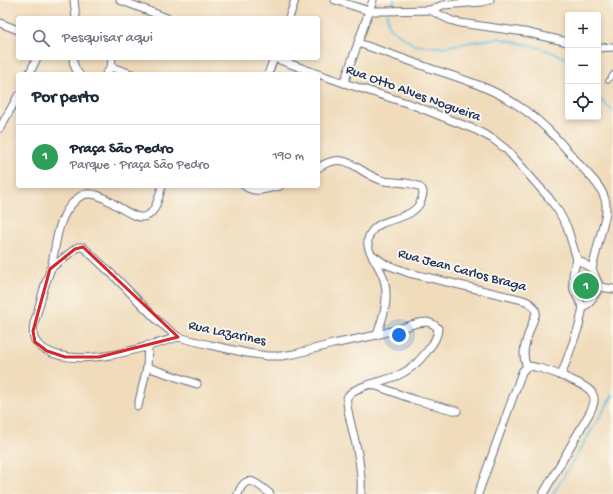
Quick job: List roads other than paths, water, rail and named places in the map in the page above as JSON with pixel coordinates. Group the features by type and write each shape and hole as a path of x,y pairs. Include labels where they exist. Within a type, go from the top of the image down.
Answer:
{"street":[{"path":"74,0 76,16"},
{"path":"120,0 162,16"},
{"path":"290,16 295,0"},
{"path":"335,0 368,11 430,10 450,20 460,23 524,32 565,41"},
{"path":"344,84 373,0"},
{"path":"430,10 442,2 482,2 490,0"},
{"path":"0,23 16,29"},
{"path":"358,43 490,90 507,98 540,122 590,176 603,194 606,204 606,213 592,269"},
{"path":"601,48 613,47"},
{"path":"30,72 36,60"},
{"path":"73,60 78,72"},
{"path":"107,72 111,67 112,60"},
{"path":"269,72 273,60"},
{"name":"Rua Otto Alves Nogueira","path":"280,60 312,72"},
{"path":"111,67 126,72"},
{"name":"Rua Otto Alves Nogueira","path":"320,75 420,108 476,130 493,139 507,150 549,198 559,212 567,227 577,258"},
{"path":"0,128 16,100"},
{"path":"320,167 330,161 345,161 376,178 392,182 415,184 423,193 420,204 416,209 409,214 374,228 368,239 368,246 384,282 386,294 383,316 377,335"},
{"path":"161,188 154,209 146,216 140,217 126,212 97,195 87,194 77,198 65,214 59,226 50,269 40,301 33,337 41,347 55,355 75,358 110,356 178,337"},
{"path":"248,188 254,191 260,188"},
{"name":"Rua Lazarines","path":"50,269 74,249 78,247 83,248 117,279 159,322 178,337 240,352 267,356 294,354 377,335 418,323 427,322 433,324 438,328 436,338 410,370 388,380 371,384 353,391 347,398 360,465 361,494"},
{"name":"Rua Jean Carlos Braga","path":"371,254 385,264 409,273 515,298 533,305 536,312 524,351 524,361 527,366"},
{"path":"561,376 579,326 583,307 574,291 573,279 577,258 592,269 600,287"},
{"path":"583,307 589,303 600,287"},
{"path":"600,287 613,289"},
{"path":"138,406 147,367 148,345"},
{"path":"478,494 522,372 527,366 537,367 561,376 590,390 594,401 589,414 542,494"},
{"path":"147,367 197,384"},
{"path":"371,384 415,400 457,411"},
{"path":"238,494 242,485 246,481 251,480 270,494"}],"lane":[{"path":"608,81 613,74"}],"waterway":[{"path":"390,9 394,0"},
{"path":"388,13 387,16 389,27 414,45 441,47 498,38 541,48 565,58"},
{"path":"601,100 613,111"},
{"path":"553,494 613,395"}],"place":[{"name":"Praça São Pedro","path":"586,286"}]}
